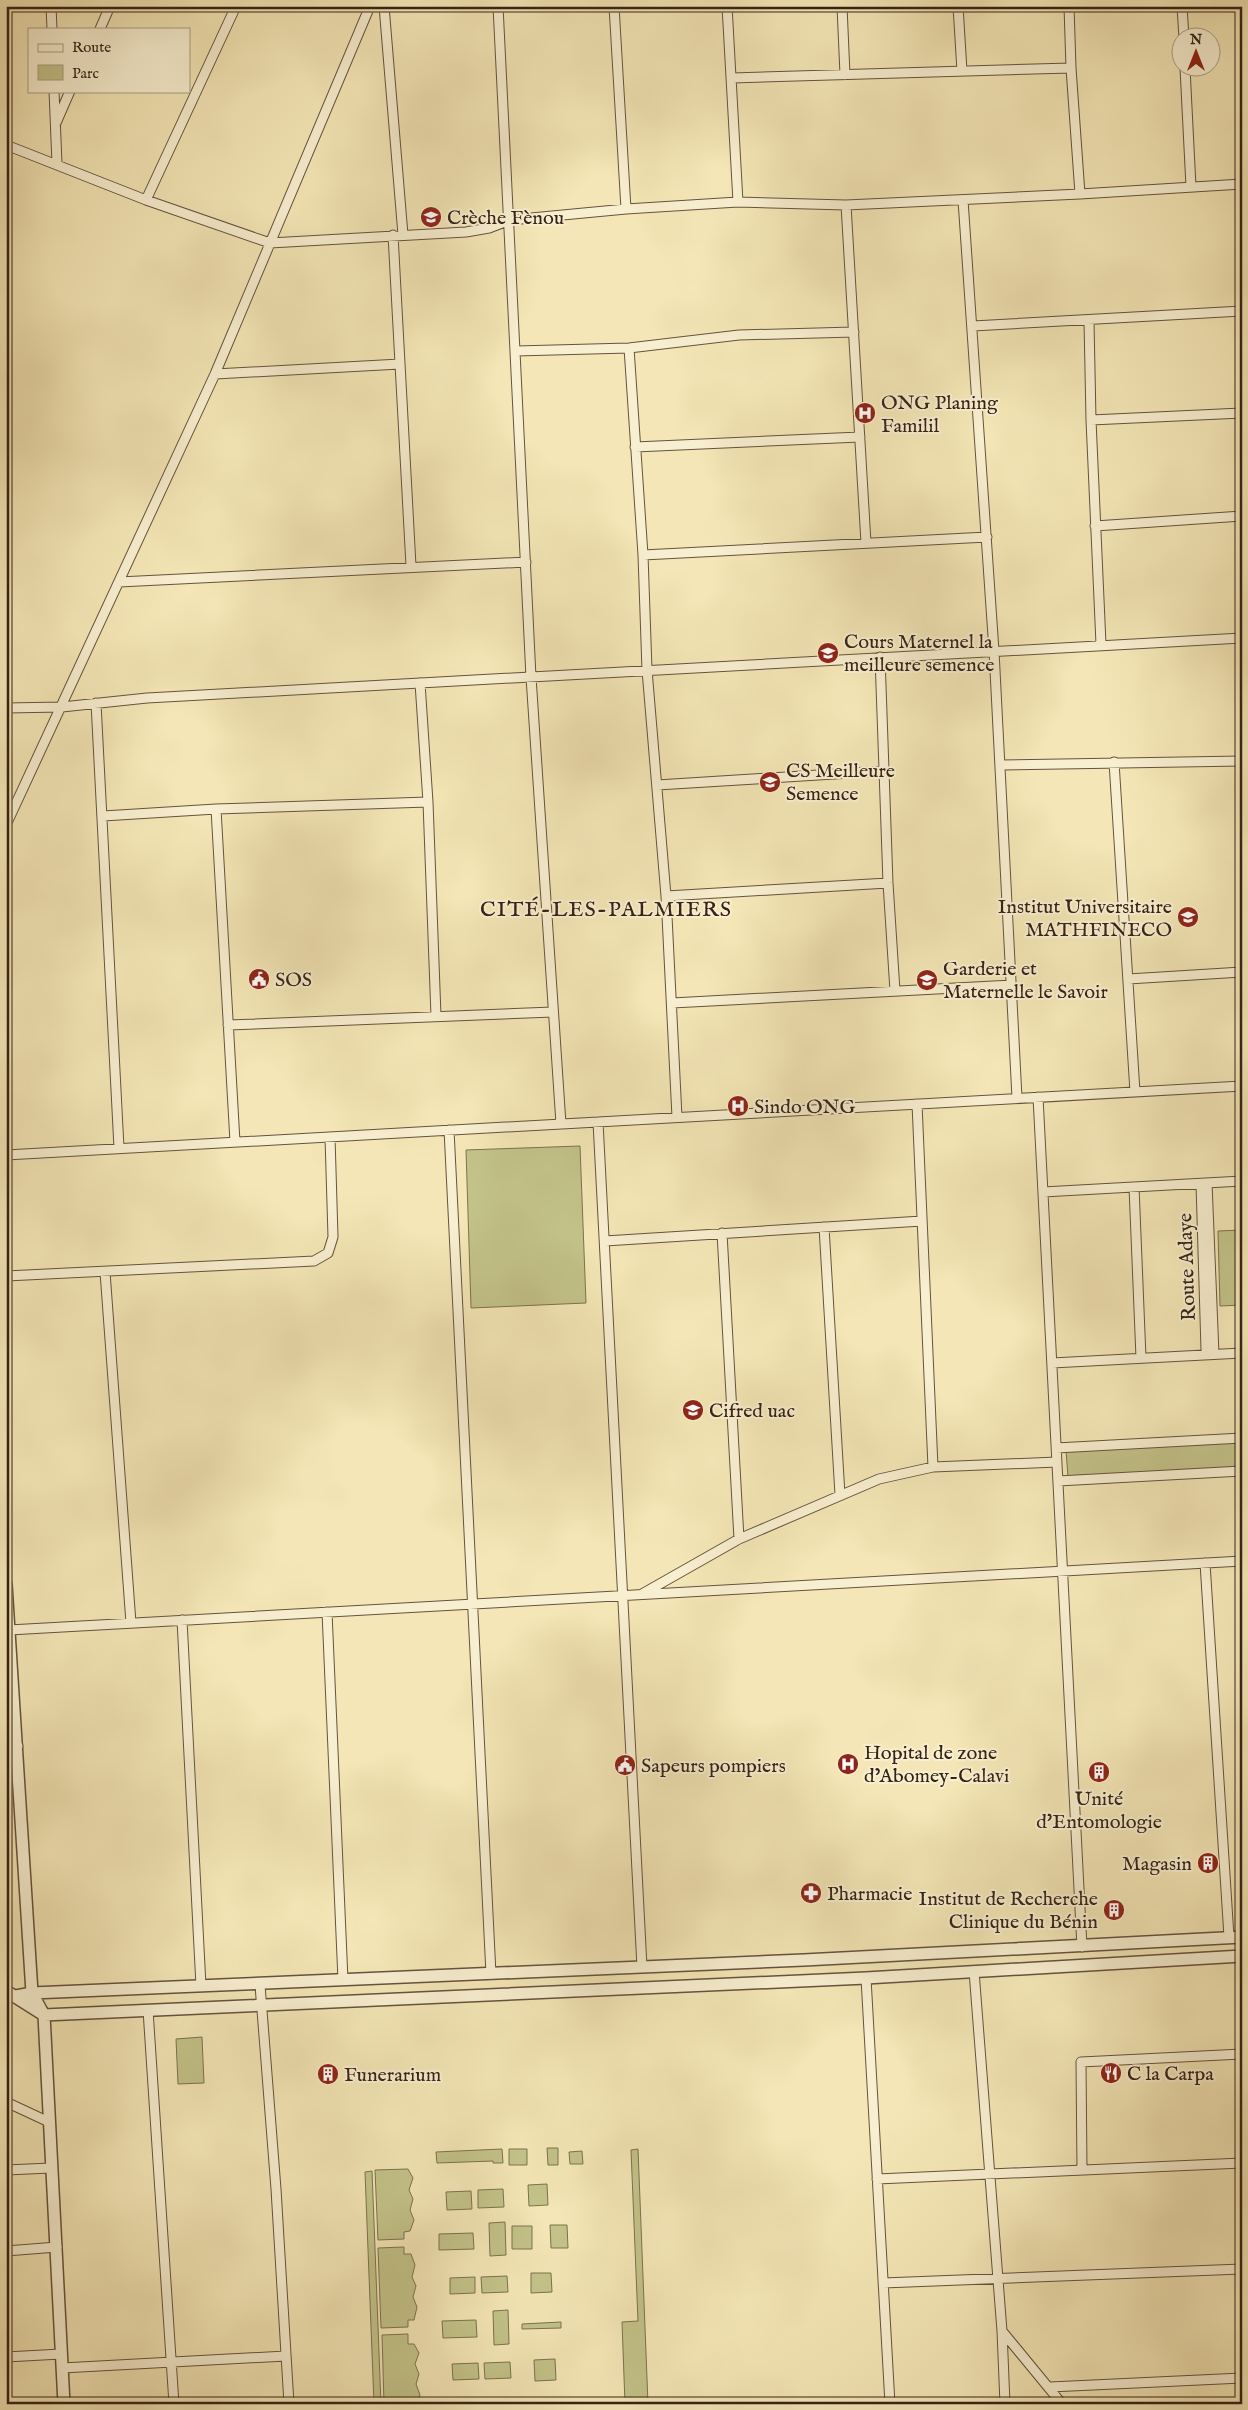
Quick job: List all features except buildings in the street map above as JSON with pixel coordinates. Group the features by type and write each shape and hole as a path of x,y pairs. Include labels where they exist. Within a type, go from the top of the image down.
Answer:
{"street":[{"path":"51,6 52,28"},
{"path":"100,28 110,6"},
{"path":"146,200 236,6"},
{"path":"6,825 215,374 370,6"},
{"path":"384,6 398,235 400,364 412,566"},
{"path":"498,6 531,677 561,1124"},
{"path":"614,6 626,209"},
{"path":"727,6 738,202"},
{"path":"842,6 845,75"},
{"path":"958,6 962,71"},
{"path":"1069,6 1071,68 1080,194"},
{"path":"1182,6 1183,28"},
{"path":"732,78 1071,68"},
{"path":"1186,78 1191,187"},
{"path":"54,92 57,164"},
{"path":"55,125 70,92"},
{"path":"6,145 146,200 270,243 466,232 489,228 510,220 626,209 738,202 846,205 1242,184"},
{"path":"963,200 973,326 1001,765 1018,1098"},
{"path":"846,205 866,543"},
{"path":"973,326 1242,311"},
{"path":"1089,321 1091,420 1101,644"},
{"path":"516,351 628,348 739,335 854,332"},
{"path":"628,348 643,555 646,670 666,896 677,1117"},
{"path":"215,374 400,364"},
{"path":"1091,420 1242,412"},
{"path":"635,447 860,437"},
{"path":"1095,526 1242,516"},
{"path":"643,555 987,537"},
{"path":"119,582 412,566 526,562"},
{"path":"6,708 62,707 157,697 880,658 1101,644 1242,638"},
{"path":"880,658 888,883 895,991"},
{"path":"420,683 428,802 436,1016"},
{"path":"96,703 119,1148"},
{"path":"1001,765 1242,761"},
{"path":"1114,762 1135,1092"},
{"path":"656,785 884,771"},
{"path":"103,816 216,808 428,802"},
{"path":"216,808 235,1142"},
{"path":"666,896 888,883"},
{"path":"1128,979 1242,972"},
{"path":"672,1003 1012,985"},
{"path":"228,1025 553,1012"},
{"path":"6,1155 1242,1086"},
{"path":"1038,1097 1082,1947"},
{"path":"917,1104 933,1467"},
{"path":"598,1122 642,1967"},
{"path":"449,1130 491,1974"},
{"path":"6,1276 314,1261 328,1253 333,1237 330,1137"},
{"path":"1043,1192 1242,1181"},
{"path":"1204,1183 1210,1352"},
{"path":"1134,1187 1141,1358"},
{"path":"604,1240 922,1221"},
{"path":"824,1227 840,1495"},
{"path":"722,1233 739,1539"},
{"path":"105,1272 131,1623"},
{"path":"1052,1363 1210,1352 1242,1353"},
{"path":"1056,1448 1242,1438"},
{"path":"640,1596 739,1539 879,1479 933,1467 1057,1462"},
{"path":"1058,1481 1242,1471"},
{"path":"9,1630 1242,1561"},
{"path":"1205,1563 1229,1938"},
{"path":"6,1584 9,1667 18,1746 32,1993 44,2015 64,2404"},
{"path":"327,1612 343,1980"},
{"path":"182,1620 201,1986"},
{"path":"6,1735 18,1746"},
{"path":"11,1993 260,1985 1082,1947 1242,1937"},
{"path":"11,1993 44,2015 866,1978 1242,1956"},
{"path":"974,1971 996,2278 1002,2331 1005,2404"},
{"path":"866,1978 890,2404"},
{"path":"260,1985 276,2189 289,2404"},
{"path":"148,2010 174,2404"},
{"path":"1082,2170 1081,2062 1242,2054"},
{"path":"6,2102 49,2122"},
{"path":"877,2179 1242,2162"},
{"path":"6,2170 52,2168"},
{"path":"6,2251 57,2247"},
{"path":"883,2283 1242,2269"},
{"path":"1002,2331 1050,2387 1062,2404"},
{"path":"6,2357 61,2354"},
{"path":"62,2368 286,2356"},
{"path":"1050,2387 1242,2378"}],"green space":[{"path":"580,1146 586,1303 471,1308 466,1150"},
{"path":"1242,1230 1242,1305 1220,1306 1218,1231"},
{"path":"1242,1442 1242,1468 1068,1477 1066,1451"},
{"path":"202,2037 204,2083 178,2084 176,2039"},
{"path":"547,2148 558,2148 558,2165 548,2165"},
{"path":"502,2149 503,2163 493,2163 493,2161 437,2163 436,2152"},
{"path":"509,2149 527,2149 527,2165 509,2165"},
{"path":"638,2149 648,2404 625,2404 622,2322 638,2321 631,2150"},
{"path":"582,2151 583,2164 570,2164 569,2152"},
{"path":"408,2169 413,2178 409,2190 413,2199 410,2210 414,2220 410,2231 404,2232 404,2239 378,2240 375,2170"},
{"path":"372,2171 381,2404 374,2404 365,2172"},
{"path":"547,2184 548,2205 529,2206 528,2185"},
{"path":"503,2189 504,2207 478,2208 478,2190"},
{"path":"471,2191 472,2209 447,2210 446,2192"},
{"path":"505,2222 506,2255 490,2256 489,2223"},
{"path":"550,2225 567,2225 568,2248 551,2248"},
{"path":"512,2226 532,2226 532,2249 512,2249"},
{"path":"473,2233 474,2249 439,2250 439,2234"},
{"path":"404,2247 404,2254 411,2254 415,2265 412,2277 416,2286 413,2297 417,2307 414,2320 408,2320 408,2327 381,2328 378,2248"},
{"path":"531,2273 551,2273 552,2292 531,2293"},
{"path":"507,2276 508,2292 482,2293 481,2277"},
{"path":"475,2277 475,2293 450,2294 450,2278"},
{"path":"508,2310 509,2344 494,2345 493,2311"},
{"path":"476,2320 477,2337 443,2338 442,2321"},
{"path":"561,2322 561,2328 522,2329 522,2324"},
{"path":"408,2334 408,2344 414,2344 419,2353 415,2364 419,2374 416,2384 420,2395 417,2404 384,2404 382,2335"},
{"path":"555,2359 556,2380 535,2381 534,2360"},
{"path":"510,2362 511,2378 485,2379 484,2363"},
{"path":"478,2363 479,2379 453,2380 452,2364"}],"place":[{"name":"Crèche Fènou","path":"431,217"},
{"name":"ONG Planing Familil","path":"865,413"},
{"name":"Cours Maternel la meilleure semence","path":"828,653"},
{"name":"CS Meilleure Semence","path":"770,782"},
{"name":"Institut Universitaire MATHFINECO","path":"1188,917"},
{"name":"SOS","path":"259,979"},
{"name":"Garderie et Maternelle le Savoir","path":"927,980"},
{"name":"Sindo ONG","path":"738,1106"},
{"name":"Cifred uac","path":"693,1410"},
{"name":"Hopital de zone d’Abomey-Calavi","path":"848,1764"},
{"name":"Sapeurs pompiers","path":"625,1765"},
{"name":"Unité d'Entomologie","path":"1099,1772"},
{"name":"Magasin","path":"1208,1863"},
{"name":"Pharmacie","path":"811,1893"},
{"name":"Institut de Recherche Clinique du Bénin","path":"1114,1910"},
{"name":"C la Carpa","path":"1111,2073"},
{"name":"Funerarium","path":"328,2074"}],"district":[{"name":"CITÉ-LES-PALMIERS","path":"606,908"}]}
